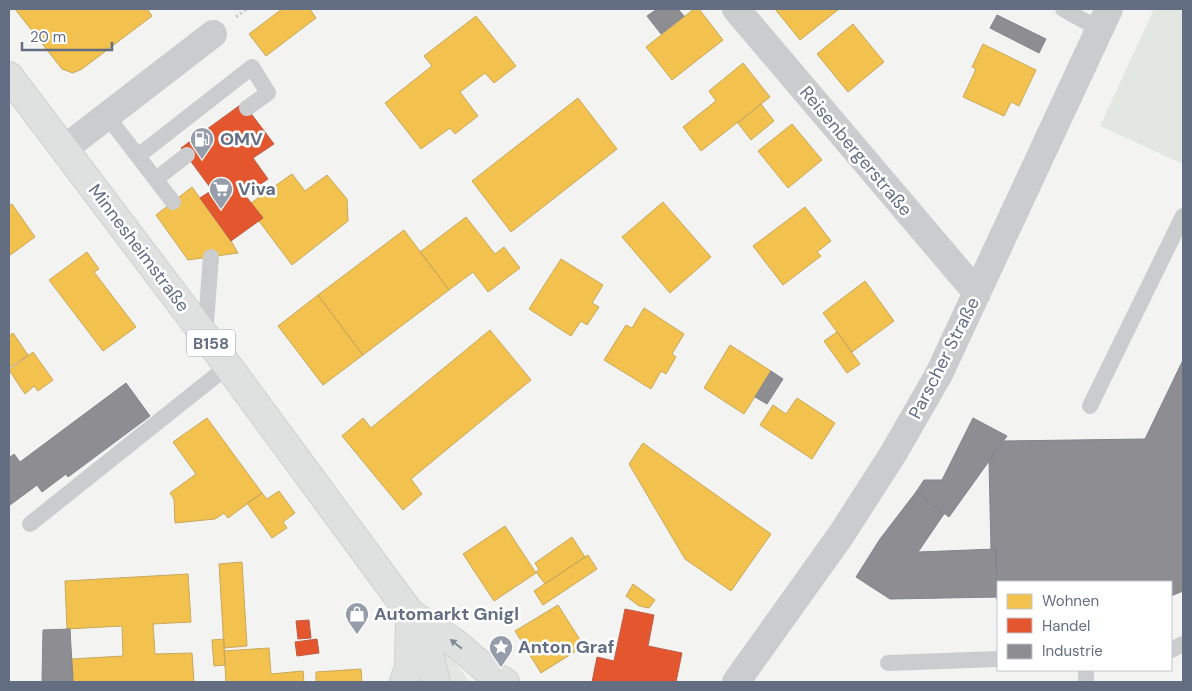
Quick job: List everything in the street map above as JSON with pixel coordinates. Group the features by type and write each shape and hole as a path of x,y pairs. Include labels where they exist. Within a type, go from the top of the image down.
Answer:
{"main road":[{"name":"Minnesheimstraße","path":"9,76 228,366 410,613 430,657 436,682"},
{"name":"Minnesheimstraße","path":"410,613 454,642 497,680"},
{"path":"404,682 409,667 410,613"}],"street":[{"name":"Reisenbergerstraße","path":"736,9 977,293"},
{"name":"Parscher Straße","path":"736,682 840,535 893,454 939,374 1104,19"},
{"path":"64,149 213,34"}],"lane":[{"path":"1064,9 1104,19"},
{"path":"138,156 252,67 268,92 247,108"},
{"path":"107,116 173,202"},
{"path":"156,179 187,155"},
{"path":"1090,406 1183,216"},
{"path":"205,336 211,257"},
{"path":"30,524 228,366"},
{"path":"888,663 997,659"}],"shaded area":[{"path":"1154,9 1183,9 1183,164 1100,126"},
{"path":"444,649 470,682 451,682 439,653"}],"building: Wohnen":[{"path":"15,9 147,9 152,16 82,69 73,73 62,69"},
{"path":"282,9 310,9 316,18 266,56 249,34"},
{"path":"694,9 699,9 723,40 672,80 646,47"},
{"path":"775,9 839,9 800,40"},
{"path":"476,16 516,66 494,83 485,73 460,92 478,116 455,134 450,128 421,149 385,103 432,66 424,56"},
{"path":"853,24 884,62 848,92 817,54"},
{"path":"983,44 1036,70 1019,106 1011,102 1004,116 963,97 976,69 972,67"},
{"path":"743,63 770,97 701,151 683,127 716,101 709,91"},
{"path":"578,98 617,149 511,232 472,181"},
{"path":"761,104 774,121 751,140 738,123"},
{"path":"792,124 822,160 788,188 758,151"},
{"path":"292,174 305,191 327,175 347,199 348,221 292,265 259,221 263,218 251,203"},
{"path":"192,187 238,253 188,260 156,215"},
{"path":"663,202 711,257 670,293 622,237"},
{"path":"12,204 35,237 9,256 9,206"},
{"path":"805,207 831,241 817,252 821,256 783,285 753,246"},
{"path":"466,217 495,254 504,247 520,268 488,292 473,272 449,290 420,252"},
{"path":"404,230 449,290 363,355 318,295"},
{"path":"87,252 99,269 94,272 136,327 103,351 49,280"},
{"path":"561,259 603,285 592,303 599,307 587,325 581,321 571,336 529,309"},
{"path":"865,281 894,321 852,352 823,313"},
{"path":"318,295 363,355 323,385 278,326"},
{"path":"644,308 684,334 672,354 676,357 666,374 661,371 651,389 604,360 626,325 632,328"},
{"path":"490,330 531,380 411,479 422,494 403,510 342,436 363,418 371,428"},
{"path":"837,332 860,364 847,373 824,341"},
{"path":"13,333 28,355 9,368 9,336"},
{"path":"730,345 771,371 744,414 704,388"},
{"path":"33,352 53,380 38,391 34,386 25,394 9,370"},
{"path":"797,398 835,423 812,459 760,425 773,405 786,414"},
{"path":"207,418 262,493 228,518 224,513 215,519 175,523 174,499 170,493 196,474 173,442"},
{"path":"643,443 771,534 731,591 685,559 629,464"},
{"path":"279,491 295,513 283,522 287,528 272,538 247,503 262,493 267,499"},
{"path":"505,526 536,573 494,601 463,554"},
{"path":"572,537 585,557 545,584 536,572 539,570 535,563"},
{"path":"588,555 597,569 543,605 534,591"},
{"path":"242,562 247,646 224,648 219,564"},
{"path":"188,574 191,622 153,624 155,654 192,653 194,682 73,682 72,659 123,656 122,626 67,629 65,581"},
{"path":"633,584 655,600 649,608 639,606 626,596"},
{"path":"558,605 584,646 541,673 515,631"},
{"path":"224,639 225,665 214,666 212,640"},
{"path":"269,648 271,674 303,671 304,682 226,682 224,651"},
{"path":"361,669 362,682 316,682 316,672"}],"building: Handel":[{"path":"243,103 274,144 253,158 268,179 245,195 263,218 231,241 200,198 212,190 181,148"},
{"path":"625,609 654,615 648,646 682,653 676,682 592,682 597,657 614,661"},
{"path":"309,620 311,638 298,639 296,621"},
{"path":"317,639 319,653 297,656 295,642"}],"building: Industrie":[{"path":"657,9 678,9 684,16 661,34 647,16"},
{"path":"997,15 1046,39 1039,53 990,28"},
{"path":"1183,360 1183,591 1172,596 1172,581 997,581 997,600 996,549 991,549 989,461 1004,441 1145,439"},
{"path":"771,371 783,379 767,404 755,397"},
{"path":"126,383 150,416 68,477 66,474 42,492 37,485 10,505 9,458 14,454 20,462"},
{"path":"973,418 1007,436 949,517 916,492 924,480 942,480"},
{"path":"916,492 944,514 918,552 996,549 997,597 890,599 856,577 880,539"},
{"path":"70,629 73,682 42,682 43,630"}],"place":[{"name":"OMV","path":"202,160"},
{"name":"Viva","path":"221,210"},
{"name":"Automarkt Gnigl","path":"357,635"},
{"name":"Anton Graf","path":"501,668"}]}
